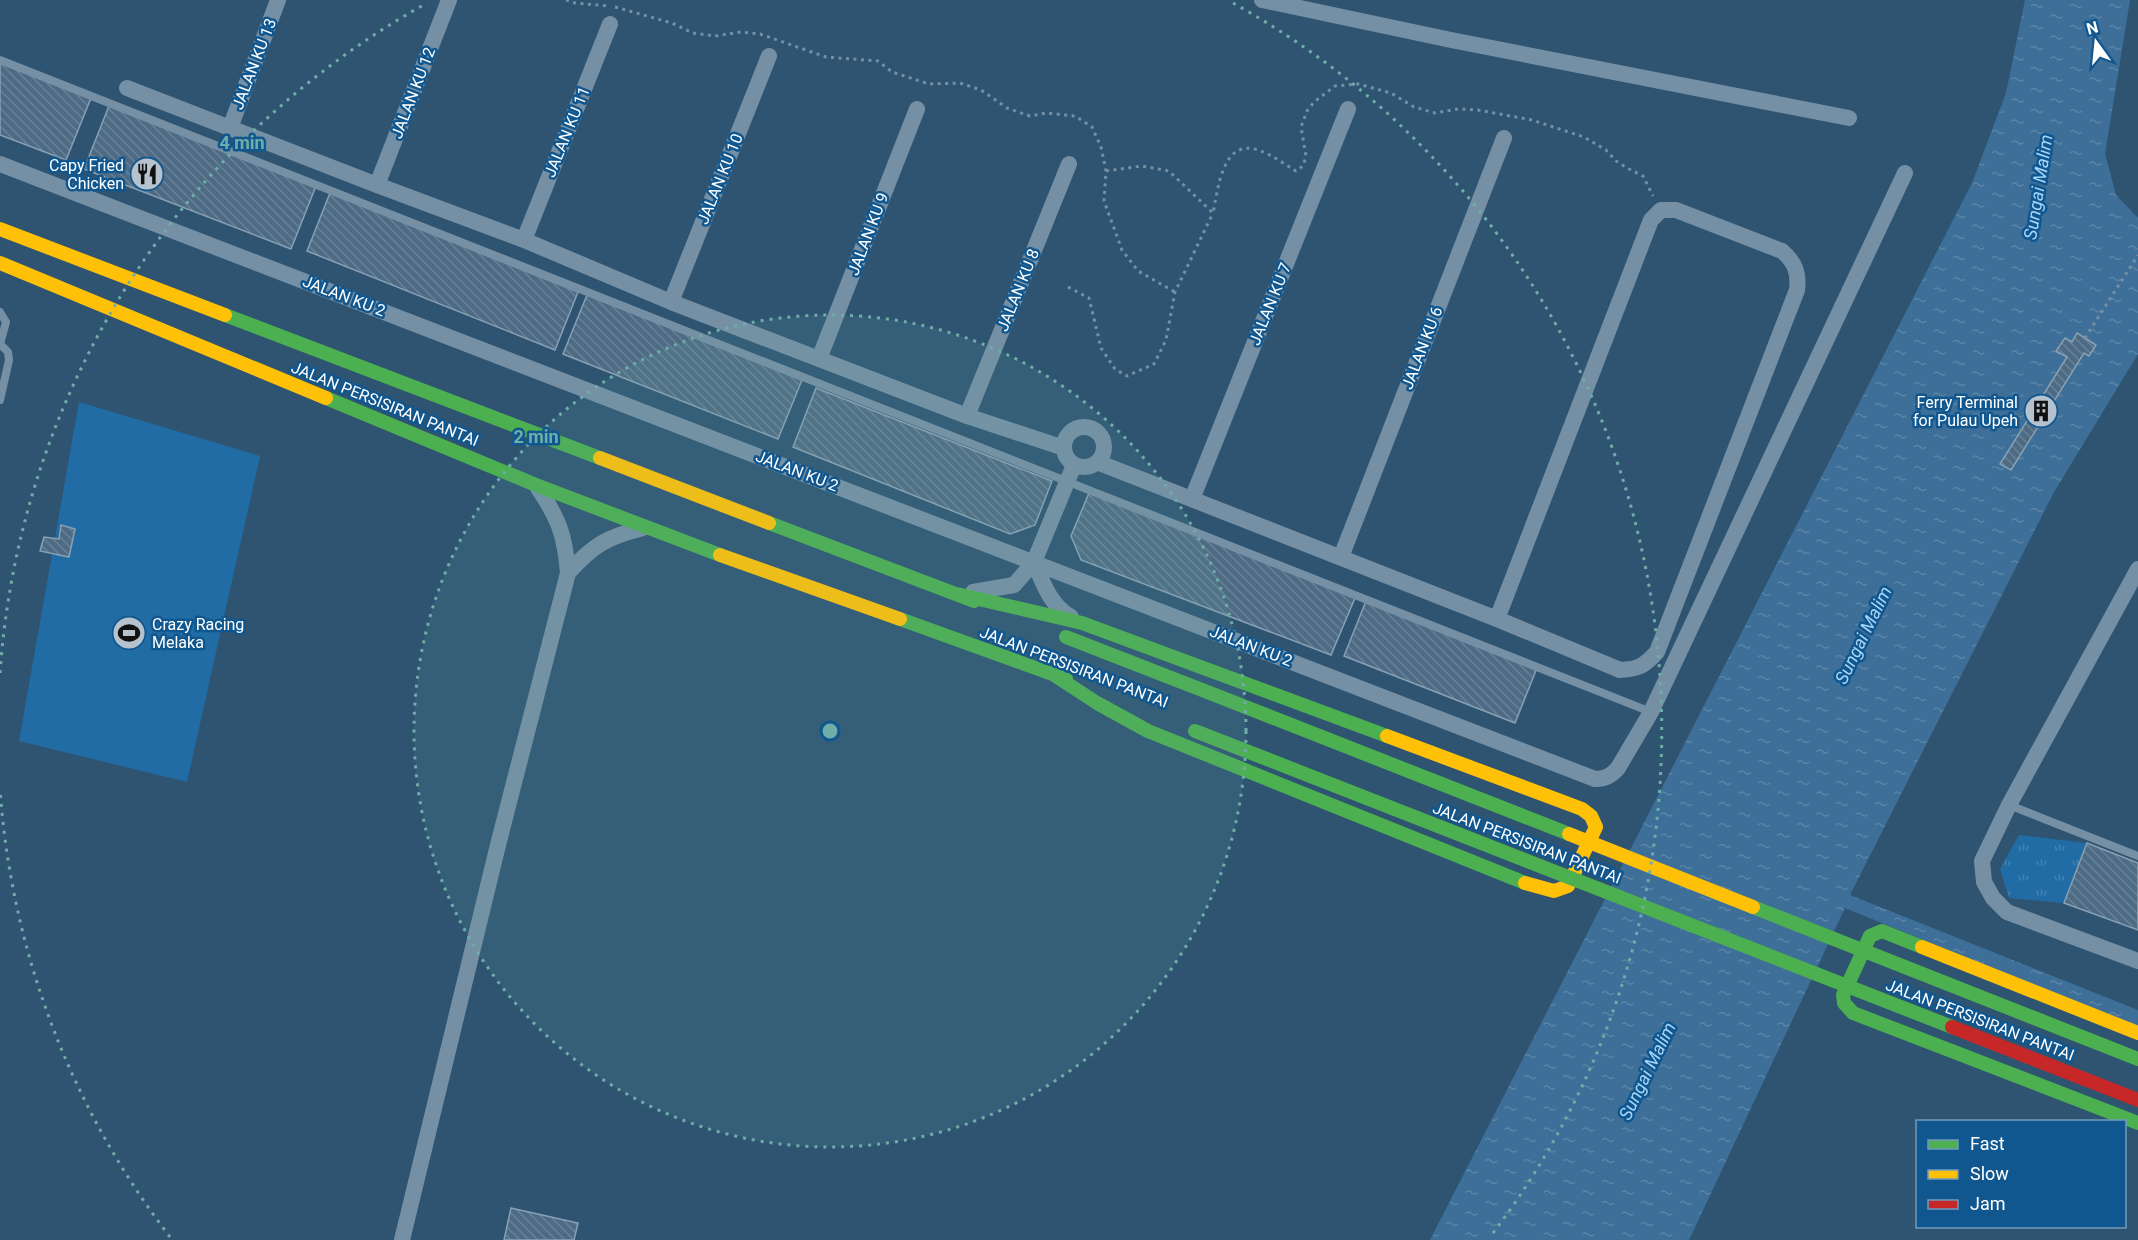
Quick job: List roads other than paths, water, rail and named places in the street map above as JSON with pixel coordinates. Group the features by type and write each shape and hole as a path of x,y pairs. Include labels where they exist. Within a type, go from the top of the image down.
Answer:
{"main road":[{"name":"JALAN PERSISIRAN PANTAI","path":"0,229 957,594 2138,1059"},
{"name":"JALAN PERSISIRAN PANTAI","path":"0,263 645,528 1051,673 1128,704"},
{"path":"957,594 1082,623 1582,809 1594,819 1596,827 1568,886 1562,891 1551,892 1159,735 1097,703 1051,673"},
{"name":"JALAN PERSISIRAN PANTAI","path":"1190,729 2138,1100"},
{"path":"2138,1033 1882,931 1870,936 1843,995 1844,1003 1853,1013 2138,1123"}],"street":[{"name":"JALAN KU 13","path":"230,128 278,0"},
{"name":"JALAN KU 12","path":"377,185 449,0"},
{"path":"1262,0 1450,40 1849,118"},
{"name":"JALAN KU 11","path":"524,240 610,24"},
{"name":"JALAN KU 10","path":"671,302 769,56"},
{"path":"127,88 524,240 671,302 967,416 1064,448"},
{"name":"JALAN KU 9","path":"819,359 917,109"},
{"name":"JALAN KU 7","path":"1192,500 1348,109"},
{"name":"JALAN KU 6","path":"1341,558 1504,138"},
{"name":"JALAN KU 2","path":"0,164 1595,778 1603,779 1612,775 1650,712"},
{"name":"JALAN KU 8","path":"967,416 1069,164"},
{"path":"1650,712 1905,173"},
{"path":"1097,462 1497,618 1620,670 1637,669 1647,663 1657,652 1797,290 1799,276 1792,259 1782,250 1676,210 1661,210 1651,220 1497,618"},
{"path":"1079,428 1092,429 1102,438 1104,444 1101,457 1097,462 1086,467 1074,465 1067,458 1064,448 1065,441 1073,430 1079,428"},
{"path":"957,594 1014,585 1034,562 1074,465"},
{"path":"402,1240 498,844 568,573 566,544 561,528 551,507 536,485"},
{"path":"568,573 587,552 603,541 622,533 645,528"},
{"path":"1034,562 1055,604 1061,611 1082,623"},
{"path":"2138,569 2008,805 1982,861 1984,882 1993,898 2007,912 2138,961"}],"lane":[{"path":"0,60 1650,712"},
{"path":"0,312 6,322 0,344 8,352 9,360 0,400"},
{"path":"2008,805 2138,856"}],"water":[{"name":"Sungai Malim","path":"2025,0 2130,0 2105,154 2116,195 2138,218 2138,354 2054,492 1850,895 2138,1010 2138,1027 1845,908 1689,1240 1430,1240 1972,183 2006,93"}],"place":[{"name":"Capy Fried Chicken","path":"147,174"},
{"name":"Ferry Terminal for Pulau Upeh","path":"2041,411"},
{"name":"Crazy Racing Melaka","path":"129,633"}]}
